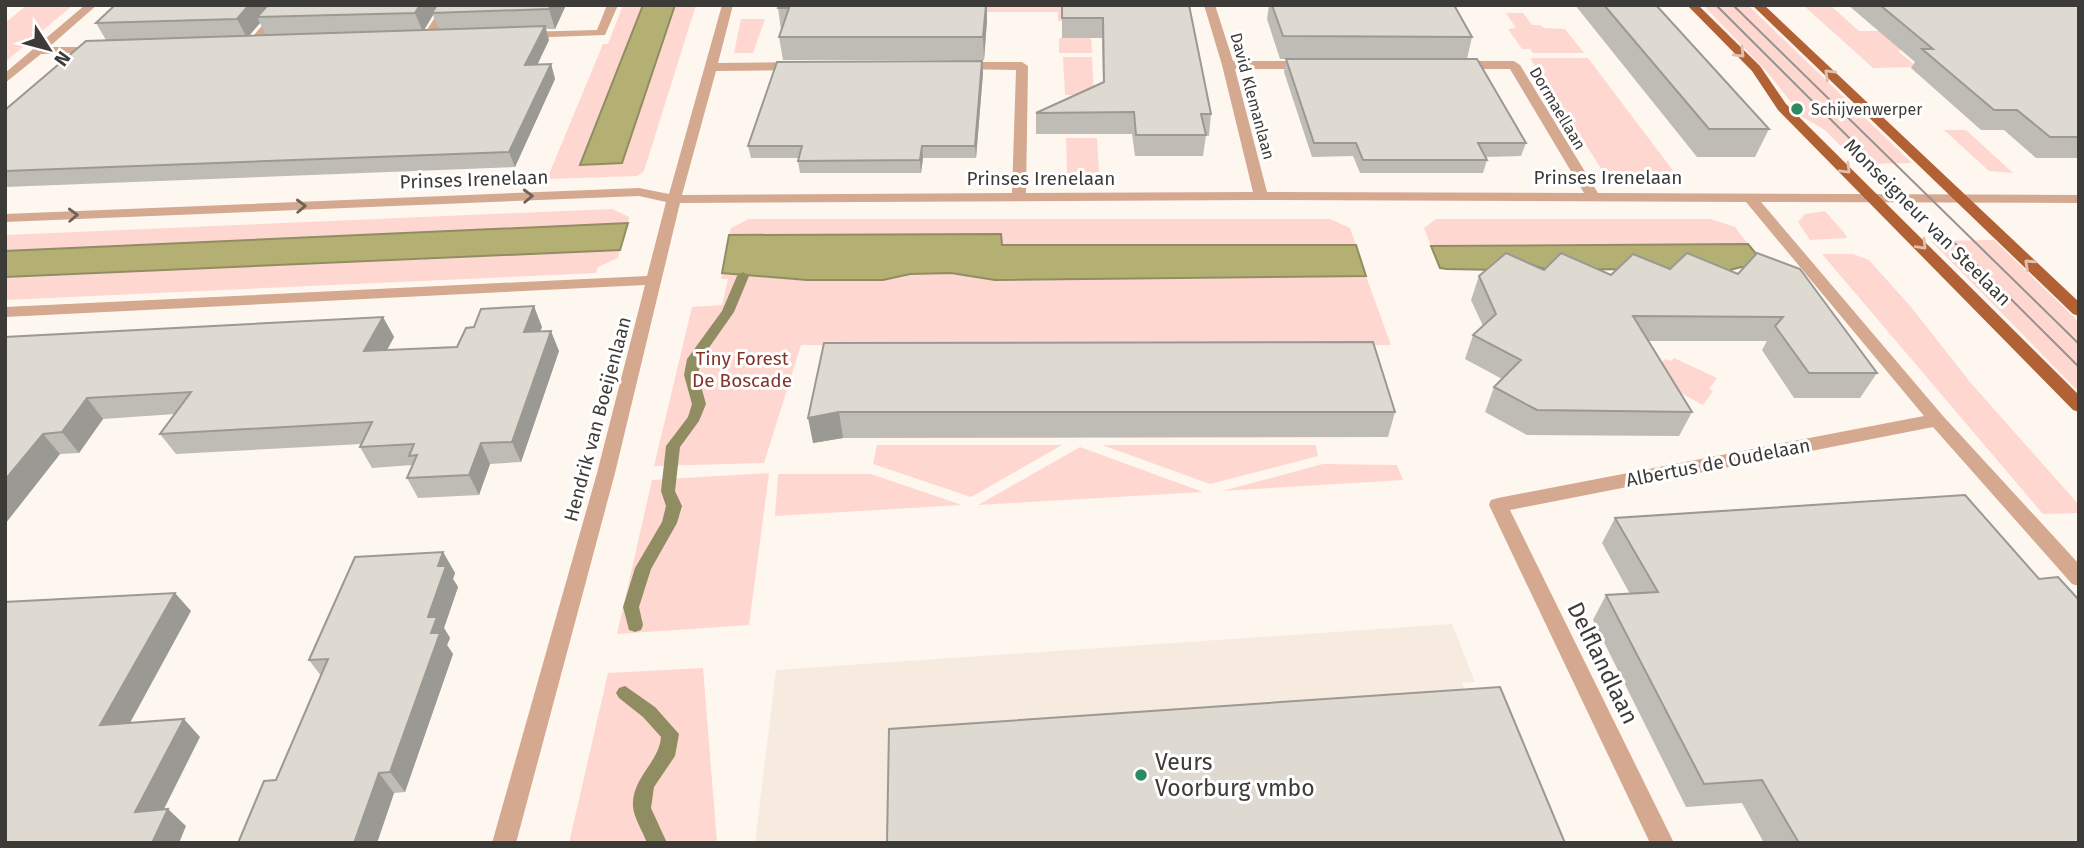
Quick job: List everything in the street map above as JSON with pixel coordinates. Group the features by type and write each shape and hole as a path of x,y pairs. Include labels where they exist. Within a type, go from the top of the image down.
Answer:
{"main road":[{"name":"Monseigneur van Steelaan","path":"1692,5 1756,69 1782,107 2079,406"},
{"name":"Monseigneur van Steelaan","path":"1757,5 2079,311"}],"street":[{"path":"5,79 92,5"},
{"path":"251,45 286,5"},
{"path":"427,39 449,5"},
{"path":"507,36 601,33 613,5"},
{"name":"Hendrik van Boeijenlaan","path":"505,843 656,280 674,199 728,5"},
{"name":"David Klemanlaan","path":"1209,5 1228,65 1261,196"},
{"path":"413,39 440,38"},
{"path":"238,45 265,44"},
{"path":"37,51 104,49"},
{"path":"1228,65 1322,65"},
{"name":"Dormaellaan","path":"1445,65 1514,65 1593,197"},
{"path":"711,67 812,66"},
{"path":"946,66 1022,66 1019,198"},
{"name":"Prinses Irenelaan","path":"5,218 639,192 674,199 1261,196 2079,199"},
{"path":"1749,197 1937,420 2079,578"},
{"path":"5,312 656,280"},
{"name":"Albertus de Oudelaan","path":"1498,505 1937,420"},
{"name":"Delflandlaan","path":"1498,505 1662,843"}],"shaded area":[{"path":"643,5 675,5 622,163 580,165"},
{"path":"628,223 620,250 5,277 5,251"},
{"path":"1001,234 1002,245 1356,245 1366,276 995,280 951,273 910,274 883,280 807,280 722,273 729,235"},
{"path":"1748,244 1770,271 1741,267 1730,270 1545,269 1527,263 1499,270 1447,269 1440,268 1431,246"},
{"name":"Veurs Voorburg vmbo","path":"1452,624 1475,682 1462,683 1471,707 1547,843 755,843 776,670"}],"green space":[{"path":"27,5 73,5 5,62 5,23"},
{"path":"623,5 643,5 580,165 622,163 675,5 696,5 644,171 637,176 547,179 603,44 608,44"},
{"path":"866,5 1089,5 1089,21 1058,21 1058,12 864,12"},
{"path":"1803,5 1830,5 1859,31 1883,31 1902,50 1898,51 1917,67 1873,68"},
{"path":"1705,7 1750,7 1912,163 1858,164 1825,130 1799,115 1798,111 1805,111 1801,106 1794,106 1768,73"},
{"path":"1506,13 1523,13 1532,25 1565,29 1584,53 1533,53 1530,49 1522,49 1508,29 1516,28"},
{"path":"741,19 765,19 753,53 734,53"},
{"path":"1059,38 1091,38 1092,53 1059,53"},
{"path":"1063,57 1092,57 1094,95 1065,95"},
{"path":"1530,58 1588,58 1674,172 1604,173"},
{"path":"1944,130 1966,130 2013,173 1989,171"},
{"path":"1066,138 1097,138 1099,173 1067,173"},
{"path":"612,209 629,217 628,223 5,251 5,235"},
{"path":"1825,211 1847,238 1810,240 1798,222 1805,214"},
{"path":"749,219 1330,219 1350,228 1356,245 1002,245 1001,234 729,235 731,228"},
{"path":"1436,219 1711,219 1735,227 1748,244 1431,246 1424,228"},
{"path":"1994,240 2079,322 2079,392 1931,241"},
{"path":"620,250 618,258 598,267 596,273 5,300 5,277"},
{"path":"1822,254 1853,254 1869,260 1911,307 1970,382 2079,505 2079,513 2043,514"},
{"name":"Tiny Forest De Boscade","path":"722,273 883,280 910,274 951,273 995,280 1366,276 1391,345 801,345 764,463 654,466 692,307 722,305 728,279 721,279"},
{"path":"1674,358 1717,378 1709,389 1713,391 1703,405 1649,376 1665,359 1671,361"},
{"path":"877,445 1062,445 971,497 873,464"},
{"path":"1102,445 1316,445 1318,456 1210,484"},
{"path":"1080,447 1203,492 978,505"},
{"path":"1323,464 1397,465 1403,480 1222,491"},
{"path":"769,473 749,625 617,634 652,480"},
{"path":"778,474 871,474 962,505 775,516"},
{"path":"703,668 717,843 569,843 608,673"}],"building":[{"path":"115,5 249,5 237,19 96,23"},
{"path":"268,5 420,5 415,13 257,17"},
{"path":"437,5 551,5 549,9 432,13"},
{"path":"779,5 986,5 983,37 779,37 789,8 778,8"},
{"path":"1062,5 1189,5 1211,114 1201,114 1206,135 1136,135 1134,112 1036,113 1104,82 1103,18 1062,18"},
{"path":"1272,5 1454,5 1472,37 1283,36"},
{"path":"1604,5 1656,5 1769,129 1709,129"},
{"path":"1880,5 2079,5 2079,137 2050,137 2017,110 1994,110 1922,49 1933,49"},
{"path":"545,26 525,65 551,64 509,152 5,171 5,110 86,41"},
{"path":"1286,59 1477,59 1526,143 1478,143 1487,160 1363,160 1356,143 1314,143"},
{"path":"982,61 975,146 922,146 920,160 798,161 802,146 748,146 777,62"},
{"path":"1506,253 1544,270 1561,253 1611,275 1633,254 1670,269 1687,253 1738,274 1757,253 1800,269 1877,373 1809,373 1775,326 1783,317 1633,316 1692,412 1537,410 1494,387 1521,360 1473,335 1496,314 1479,276"},
{"path":"534,306 524,332 551,331 512,442 481,443 469,475 407,478 417,455 409,456 414,444 360,447 372,422 160,434 191,392 87,398 62,432 43,434 5,480 5,337 383,317 364,351 457,347 466,328 474,327 481,309"},
{"path":"1373,342 1395,412 839,412 808,418 824,343"},
{"path":"1965,495 2039,579 2058,577 2079,600 2079,843 1799,843 1762,780 1704,784 1606,595 1658,592 1615,518"},
{"path":"443,552 438,566 446,566 428,617 437,617 431,633 440,633 390,772 379,773 354,843 238,843 264,781 276,780 328,659 309,660 355,557"},
{"path":"175,593 100,725 184,719 135,812 168,809 152,843 5,843 5,602"},
{"path":"1500,687 1565,843 887,843 889,729"}],"waterway":[{"path":"635,625 631,607 643,568 669,523 674,506 668,491 673,446 694,418 699,404 691,375 694,359 728,312 743,276"},
{"path":"625,693 649,712 670,734 669,750 645,785 642,808 657,843"}],"tram line":[{"path":"1716,5 2079,367"},
{"path":"1733,5 2079,344"}],"place":[{"name":"Schijvenwerper","path":"1797,109"},
{"name":"Veurs Voorburg vmbo","path":"1141,775"}]}
